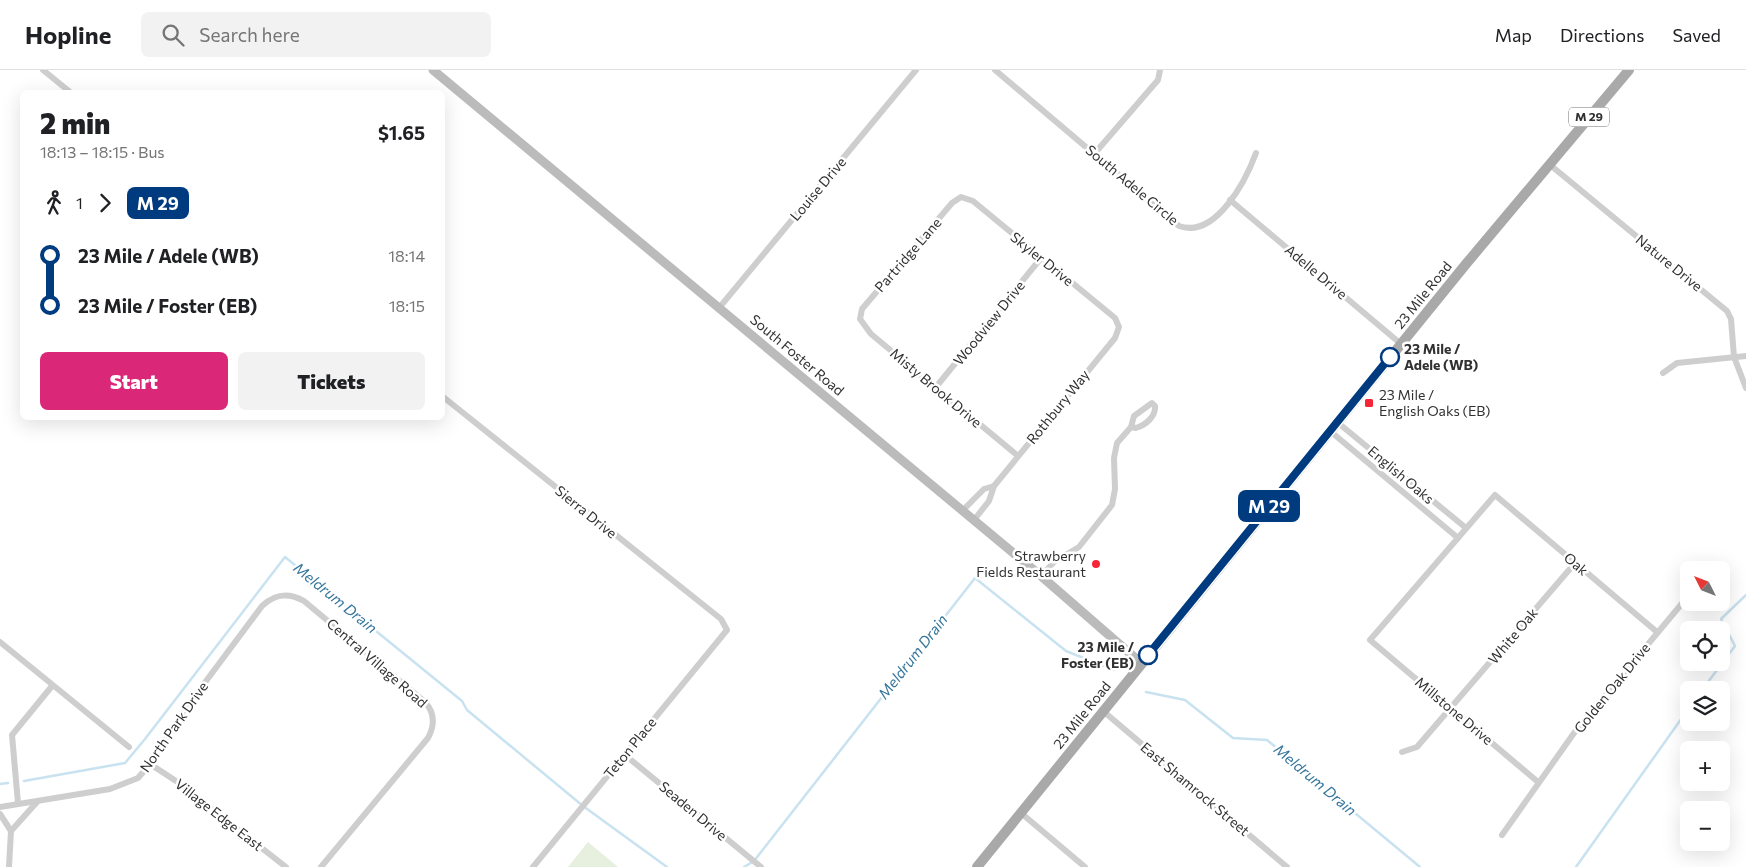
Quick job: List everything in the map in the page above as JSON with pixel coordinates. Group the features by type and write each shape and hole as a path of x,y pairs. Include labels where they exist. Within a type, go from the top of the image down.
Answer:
{"main road":[{"name":"23 Mile Road","path":"977,867 1337,422 1549,164 1629,70"}],"street":[{"path":"43,70 68,90"},
{"name":"South Foster Road","path":"433,70 1041,576 1141,663"},
{"name":"Louise Drive","path":"719,308 916,70"},
{"name":"South Adele Circle","path":"995,70 1179,226 1187,228 1200,226 1214,219 1248,175 1256,153"},
{"path":"1095,154 1158,80 1160,70"},
{"name":"Nature Drive","path":"1549,164 1727,311 1730,319 1734,357 1746,388"},
{"name":"Skyler Drive","path":"961,197 973,201 1115,318 1119,327"},
{"name":"Partridge Lane","path":"860,317 862,309 952,204 961,197"},
{"name":"Adelle Drive","path":"1230,200 1401,344"},
{"name":"Woodview Drive","path":"936,387 1041,258"},
{"name":"Misty Brook Drive","path":"860,317 863,325 871,334 1018,456"},
{"name":"Rothbury Way","path":"974,520 989,501 994,486 1114,338 1119,327"},
{"path":"1663,373 1677,363 1746,356"},
{"name":"Sierra Drive","path":"445,398 720,619 727,630"},
{"path":"1041,576 1054,562 1078,547 1112,505 1115,489 1116,449 1120,438 1131,427 1134,416 1152,404 1156,409 1150,419 1140,427 1131,427"},
{"name":"English Oaks","path":"1337,422 1466,528"},
{"name":"English Oaks","path":"1330,431 1458,538"},
{"name":"Rothbury Way","path":"962,510 984,489 994,486"},
{"name":"Oak","path":"1466,528 1495,495 1657,632"},
{"path":"1458,538 1466,528"},
{"name":"Millstone Drive","path":"1458,538 1370,640 1538,782"},
{"name":"White Oak","path":"1402,752 1417,748 1575,564"},
{"name":"North Park Drive","path":"0,807 120,786 138,778 150,764 180,716 262,606 272,598 284,595"},
{"name":"Central Village Road","path":"284,595 297,597 304,601 425,702 433,716 432,732 428,738 321,867"},
{"name":"Golden Oak Drive","path":"1502,836 1574,733 1680,605"},
{"name":"Teton Place","path":"533,867 727,630"},
{"path":"0,642 128,747"},
{"path":"18,803 12,735 52,686"},
{"name":"East Shamrock Street","path":"1103,711 1287,867"},
{"name":"Seaden Drive","path":"625,755 761,867"},
{"name":"Village Edge East","path":"150,764 176,781 286,867"},
{"path":"11,832 37,802"},
{"path":"1021,813 1085,867"},
{"path":"0,814 11,832 9,867"}],"green space":[{"path":"588,842 618,867 568,867"}],"waterway":[{"name":"Meldrum Drain","path":"24,781 125,763 285,557 462,701 467,710 583,806 667,867"},
{"name":"Meldrum Drain","path":"744,867 754,861 975,578 1066,651 1114,670"},
{"name":"Meldrum Drain","path":"1709,681 1735,646 1721,619 1746,595"},
{"name":"Meldrum Drain","path":"1146,692 1185,700 1233,738 1267,740 1420,867"},
{"name":"Meldrum Drain","path":"1576,867 1680,721"},
{"name":"Meldrum Drain","path":"0,784 8,783"}],"bus line":[{"path":"1148,655 1390,357"}],"place":[{"name":"23 Mile / Adele (WB)","path":"1390,357"},
{"name":"23 Mile / English Oaks (EB)","path":"1369,403"},
{"name":"Strawberry Fields Restaurant","path":"1096,564"},
{"name":"23 Mile / Foster (EB)","path":"1148,655"}]}
